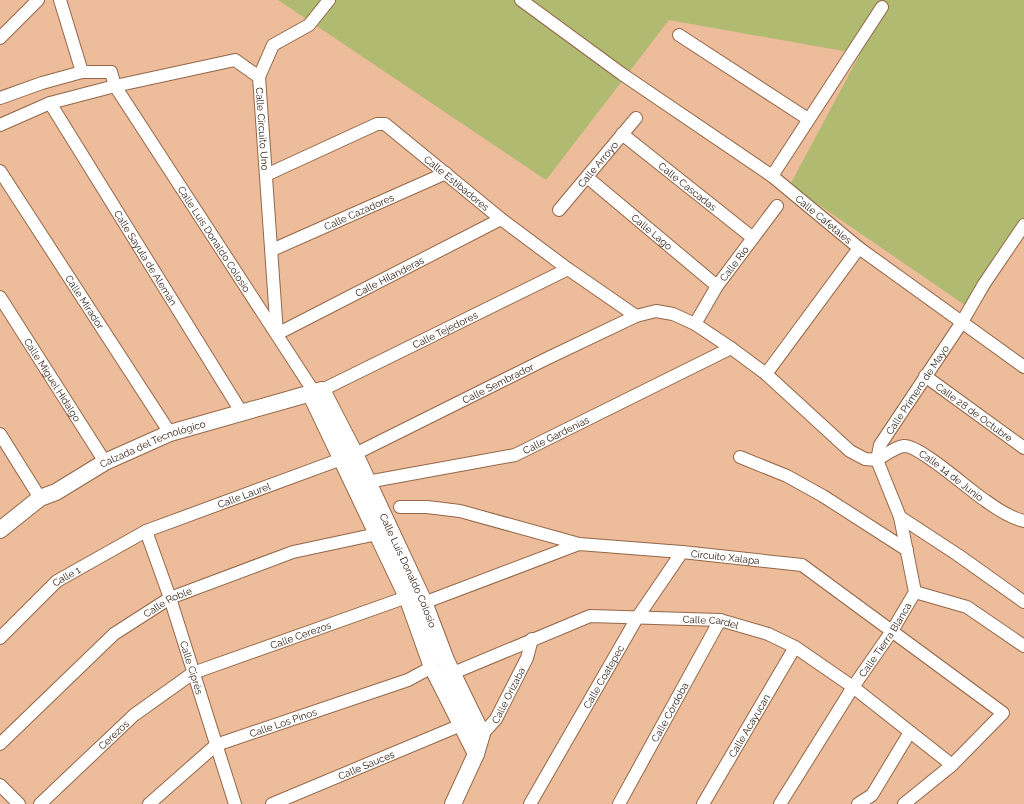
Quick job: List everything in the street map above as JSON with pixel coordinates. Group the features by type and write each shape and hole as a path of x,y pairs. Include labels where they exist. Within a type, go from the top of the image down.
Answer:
{"street":[{"path":"0,38 38,0"},
{"path":"0,98 42,83 82,72 60,0"},
{"path":"259,77 273,46 309,26 329,0"},
{"name":"Calle Cafetales","path":"521,0 622,74 772,176 859,248 1024,367"},
{"path":"772,176 882,7"},
{"path":"679,35 808,119"},
{"name":"Calle Circuito Uno","path":"0,125 50,103 115,86 234,60 259,77 277,334"},
{"name":"Calle Luis Donaldo Colosio","path":"82,72 110,72 115,86 315,392 348,457 377,534 446,660 441,673 461,725 477,744"},
{"name":"Calle Sayula de Alemán","path":"50,103 242,413"},
{"name":"Calle Arroyo","path":"559,210 636,118"},
{"name":"Calle Estibadores","path":"266,175 377,124 385,124 501,219 568,269 636,316"},
{"name":"Calle Cascadas","path":"622,134 753,238"},
{"name":"Calle Mirador","path":"0,171 170,433"},
{"name":"Calle Cazadores","path":"272,250 446,173"},
{"name":"Calle Lago","path":"587,177 717,286"},
{"name":"Calle Río","path":"695,324 717,286 777,206"},
{"name":"Calle Hilanderas","path":"277,334 501,219"},
{"name":"Calle Primero de Mayo","path":"877,460 880,445 962,322 984,284 1024,225"},
{"path":"766,374 859,248"},
{"name":"Calle Tejedores","path":"315,392 568,269"},
{"name":"Calle Miguel Hidalgo","path":"0,297 105,462"},
{"name":"Calle Sembrador","path":"348,457 636,316 656,310 673,314 695,324"},
{"path":"695,324 766,374 850,451 865,459 877,460"},
{"name":"Calle Gardenias","path":"367,482 515,455 731,348"},
{"name":"Calle 28 de Octubre","path":"925,376 1024,448"},
{"name":"Calzada del Tecnológico","path":"0,530 40,498 56,492 105,462 170,433 315,392"},
{"path":"0,434 40,498"},
{"name":"Calle 14 de Junio","path":"877,460 904,446 911,446 933,460 985,501 1017,519 1024,521"},
{"name":"Calle Luis Donaldo Colosio","path":"348,457 367,482 414,603"},
{"name":"Calle Laurel","path":"146,531 348,457"},
{"path":"740,457 799,482 907,550"},
{"name":"Calle Tierra Blanca","path":"780,804 853,687 892,631 916,592 900,517 877,460"},
{"path":"400,507 427,506 460,510 579,544"},
{"path":"900,517 1024,602"},
{"name":"Calle Ciprés","path":"146,531 170,598 235,804"},
{"name":"Calle 1","path":"0,638 57,581 146,531"},
{"name":"Calle Roble","path":"0,744 114,634 170,598 293,552 377,534"},
{"name":"Circuito Xalapa","path":"414,603 579,544 682,552 802,565 1003,713 952,766"},
{"name":"Calle Coatepec","path":"530,804 637,618 682,552"},
{"path":"916,592 967,607 1024,646"},
{"name":"Calle Cerezos","path":"193,674 414,603"},
{"name":"Calle Cardel","path":"441,673 590,616 720,620 768,634 794,648 853,687 952,766"},
{"name":"Calle Córdoba","path":"619,804 720,620"},
{"name":"Calle Orizaba","path":"477,744 496,719 527,658 532,639"},
{"name":"Calle Acayucan","path":"703,804 794,648"},
{"name":"Calle Luis Donaldo Colosio","path":"441,673 477,744"},
{"name":"Calle Los Pinos","path":"149,804 216,745 408,680 441,673"},
{"name":"Cerezos","path":"40,804 134,715 193,674"},
{"name":"Calle Sauces","path":"272,804 461,725"},
{"path":"858,804 872,795 910,732"},
{"path":"453,804 477,744"},
{"path":"904,804 952,766"},
{"path":"0,786 19,804"}],"green space":[{"path":"278,0 1024,0 1024,234 975,312 790,185 860,54 669,20 546,180"}]}
